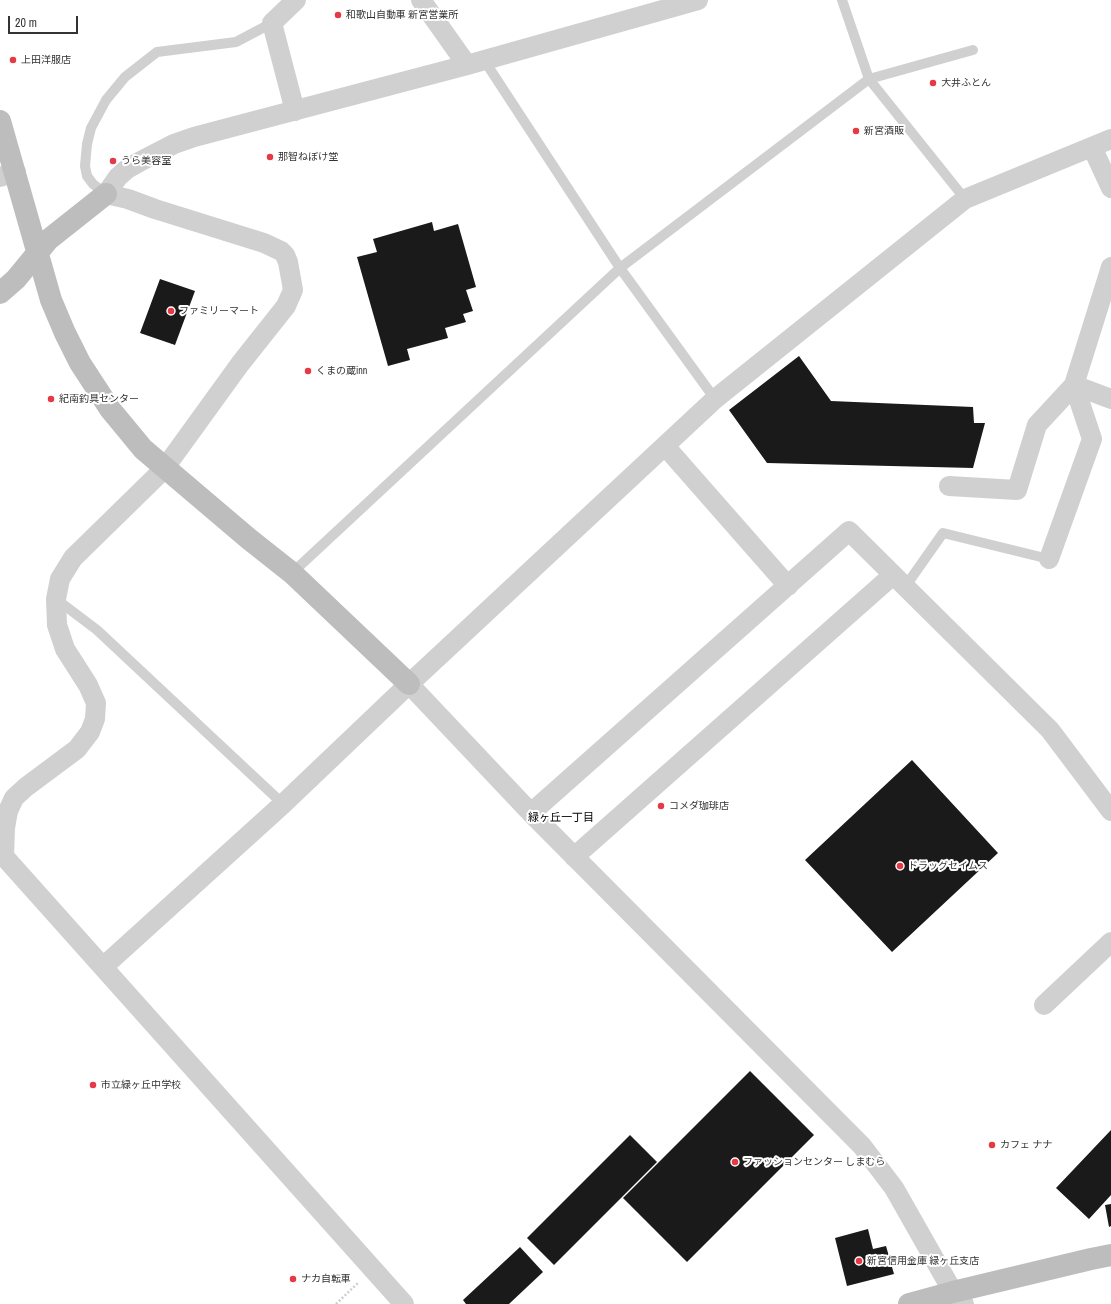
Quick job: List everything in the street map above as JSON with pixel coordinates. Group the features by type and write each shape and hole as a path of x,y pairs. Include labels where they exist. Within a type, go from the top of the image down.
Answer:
{"street":[{"path":"295,111 272,23 296,0"},
{"path":"421,0 475,63"},
{"path":"0,293 16,279 48,240 106,194 118,177 127,169 174,144 194,137 475,63 698,0"},
{"path":"0,121 8,175 38,253 51,300 80,363 110,409 143,449 164,469 292,573 409,684 574,857 862,1146 894,1188 958,1298"},
{"path":"103,967 283,804 409,684 715,399 965,199 1111,139"},
{"path":"1092,147 1111,188"},
{"path":"106,194 128,199 156,210 264,243 281,251 288,262 293,290 286,306 240,364 164,469 73,558 60,579 56,599 56,625 65,649 88,685 96,703 95,719 90,732 77,749 26,787 14,798 8,811 2,854 404,1304"},
{"path":"949,486 1017,490 1037,425 1074,385 1111,267"},
{"path":"1074,385 1111,399"},
{"path":"1049,559 1092,439 1074,385"},
{"path":"665,446 788,586"},
{"path":"531,813 788,586 848,531 1050,730 1111,811"},
{"path":"574,857 899,581"},
{"path":"1044,1005 1111,942"},
{"path":"909,1304 958,1298 1091,1259 1111,1256"}],"lane":[{"path":"842,0 869,79 965,199"},
{"path":"106,194 93,184 87,176 85,166 86,144 91,128 106,100 125,77 157,52 236,42 272,23"},
{"path":"292,573 620,268 869,79 973,50"},
{"path":"475,63 715,399"},
{"path":"899,581 943,533 1049,559"},
{"path":"56,599 97,630 283,804"}],"path":[{"path":"336,1304 373,1269"}],"building":[{"path":"432,222 434,231 458,224 476,287 466,290 473,311 463,314 466,322 445,328 448,338 407,349 410,360 388,366 357,257 377,252 373,239"},
{"path":"160,279 195,291 175,345 140,333"},
{"path":"799,356 831,401 973,407 974,423 985,423 973,468 767,463 729,410"},
{"path":"912,760 998,853 892,952 805,860"},
{"path":"750,1071 814,1135 687,1262 623,1198"},
{"path":"1111,1130 1111,1195 1089,1219 1056,1188"},
{"path":"630,1135 657,1162 554,1265 527,1238"},
{"path":"1111,1204 1111,1226 1109,1227 1105,1205"},
{"path":"868,1229 873,1249 886,1246 894,1274 847,1286 835,1238"},
{"path":"520,1247 543,1272 509,1304 466,1304 463,1300"}],"place":[{"name":"和歌山自動車 新宮営業所","path":"338,15"},
{"name":"上田洋服店","path":"13,60"},
{"name":"大井ふとん","path":"933,83"},
{"name":"新宮酒販","path":"856,131"},
{"name":"那智ねぼけ堂","path":"270,157"},
{"name":"うら美容室","path":"113,161"},
{"name":"ファミリーマート","path":"171,311"},
{"name":"くまの蔵inn","path":"308,371"},
{"name":"紀南釣具センター","path":"51,399"},
{"name":"コメダ珈琲店","path":"661,806"},
{"name":"ドラッグセイムス","path":"900,866"},
{"name":"市立緑ヶ丘中学校","path":"93,1085"},
{"name":"カフェ ナナ","path":"992,1145"},
{"name":"ファッションセンター しまむら","path":"735,1162"},
{"name":"新宮信用金庫 緑ヶ丘支店","path":"859,1261"},
{"name":"ナカ自転車","path":"293,1279"}],"district":[{"name":"緑ヶ丘一丁目","path":"561,818"}]}
